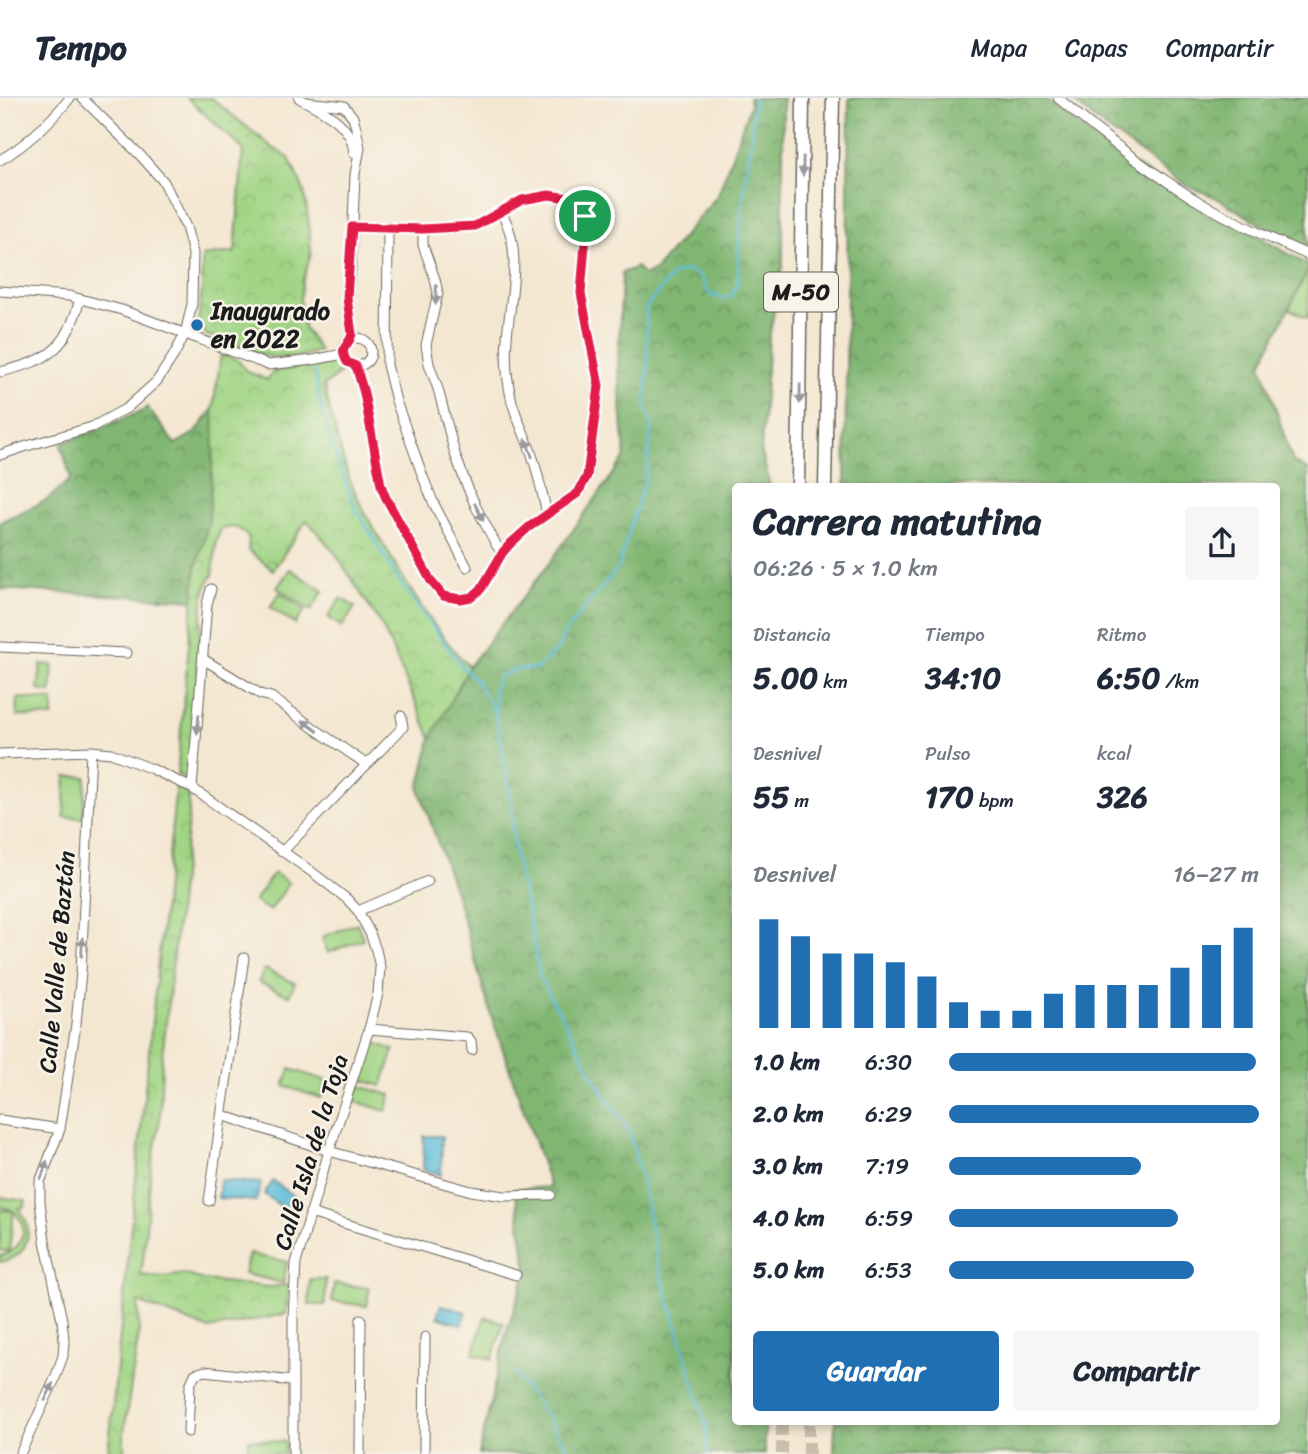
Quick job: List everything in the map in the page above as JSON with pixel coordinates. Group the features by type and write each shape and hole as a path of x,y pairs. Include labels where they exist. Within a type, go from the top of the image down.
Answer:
{"highway":[{"name":"M-50","path":"798,483 803,98"},
{"name":"M-50","path":"825,483 833,98"}],"street":[{"path":"0,160 50,122 70,98"},
{"path":"0,455 92,427 127,408 157,381 174,355 185,334 192,304 193,253 186,228 164,182 82,98"},
{"path":"1058,98 1175,186 1240,224 1308,257"},
{"path":"303,100 350,132 354,147 355,174 347,298 352,334 343,354 347,362 356,366 364,364 370,358 371,349 367,342 359,338 351,339"},
{"path":"303,100 326,106 344,106 352,117 360,148 355,174"},
{"path":"352,227 423,229 475,226 522,200 549,195 568,198 578,203 585,216 581,293 599,386 587,476 578,493 511,543 481,589 472,597 460,599 443,596 431,581 385,496 356,366"},
{"path":"501,212 508,223 514,268 507,338 507,371 512,402 536,469 547,514"},
{"path":"387,228 387,365 396,401 434,504 467,567"},
{"path":"423,229 423,244 438,293 426,345 429,363 465,481 476,507 503,552"},
{"path":"0,291 69,296 122,310 268,365 343,354"},
{"path":"0,372 43,359 59,347 69,331 80,299"},
{"path":"192,788 207,604 211,589"},
{"path":"0,647 127,653"},
{"path":"204,659 260,694 271,697 366,764"},
{"path":"283,851 403,727 401,716"},
{"name":"Calle Isla de la Toja","path":"0,754 91,751 111,753 192,788 340,893 358,911 370,933 380,967 378,994 296,1264 293,1317 293,1454"},
{"name":"Calle Valle de Baztán","path":"20,1454 63,1356 62,1320 45,1241 40,1182 60,1129 76,1024 81,972 91,751"},
{"path":"358,911 428,881"},
{"path":"209,1201 244,958"},
{"path":"369,1029 467,1037 471,1041 472,1050"},
{"path":"222,1115 329,1151 471,1191 504,1196 551,1195"},
{"path":"0,1120 60,1129"},
{"path":"310,1213 516,1275"},
{"path":"360,1320 360,1454"},
{"path":"424,1454 425,1337"},
{"path":"188,1432 190,1385 195,1374 205,1371 293,1381"}],"green space":[{"path":"187,98 211,98 289,158 304,191 309,224 311,254 300,300 304,328 320,351 292,358 270,357 206,335 198,322 202,256 235,252 243,149"},
{"path":"749,98 783,98 783,265 769,338 761,450 769,483 732,483 732,1425 765,1425 765,1454 479,1454 506,1333 527,1270 515,1189 550,1187 491,1015 457,898 419,789 431,738 464,673 551,561 625,457 618,365 622,273 637,267 644,276 656,269 718,195 750,105"},
{"path":"849,98 1044,98 1110,151 1308,265 1308,270 1261,364 1293,462 1308,470 1308,1454 834,1454 835,1425 1280,1425 1280,483 845,483"},
{"path":"1069,98 1308,98 1308,247 1267,228 1213,196 1187,186 1099,123"},
{"path":"1308,270 1308,318 1289,309"},
{"path":"221,354 238,360 246,371 267,380 273,371 332,363 346,368 324,386 352,485 413,594 469,667 431,738 383,628 335,553 307,520 273,570 248,550 249,538 246,534 230,527 221,529 216,542 213,575 207,584 203,601 190,781 177,774 196,568 209,522 213,409"},
{"path":"147,407 175,444 196,432 213,409 209,522 196,568 194,600 0,589 0,522 47,500 71,479 61,444"},
{"path":"290,569 323,591 311,610 277,588"},
{"path":"280,593 305,610 295,624 270,607"},
{"path":"341,598 355,607 342,627 328,617"},
{"path":"41,664 53,665 51,692 38,690"},
{"path":"18,698 53,700 53,717 17,716"},
{"path":"66,776 86,777 83,818 64,817"},
{"path":"176,786 189,792 189,813 162,1059 160,1120 151,1170 140,1275 164,1277 184,1274 204,1280 269,1287 289,1285 286,1314 208,1329 138,1302 139,1333 124,1431 124,1454 108,1454"},
{"path":"274,873 289,883 270,911 254,901"},
{"path":"357,923 363,939 328,953 322,937"},
{"path":"265,969 295,983 289,996 258,982"},
{"path":"372,1042 394,1050 382,1086 359,1079"},
{"path":"290,1069 327,1081 321,1098 284,1086"},
{"path":"359,1086 391,1095 386,1111 354,1101"},
{"path":"0,1197 26,1201 25,1207 19,1208 28,1233 23,1249 10,1259 0,1262 0,1256 8,1253 19,1244 23,1231 14,1212 9,1251 0,1250 0,1210 14,1211 0,1206"},
{"path":"249,1254 287,1262 283,1283 244,1274"},
{"path":"310,1279 326,1279 325,1305 309,1305"},
{"path":"334,1283 369,1288 367,1306 332,1301"},
{"path":"485,1317 504,1323 492,1359 473,1354"},
{"path":"249,1439 286,1442 285,1454 247,1454"}],"water":[{"path":"424,1136 442,1136 441,1175 423,1169"},
{"path":"220,1180 261,1183 256,1201 218,1198"},
{"path":"273,1181 301,1201 292,1214 264,1194"},
{"path":"441,1305 466,1312 462,1325 437,1317"}],"waterway":[{"path":"708,1454 706,1423 658,1265 629,1131 595,1080 540,978 515,857 510,792 496,716 494,689 499,676 518,669 536,669 558,649 565,632 618,568 646,476 652,424 645,403 648,370 646,307 673,274 688,270 701,277 711,295 731,297 738,282 742,206 754,98"},
{"path":"315,371 319,399 331,443 354,505 401,584 463,668 476,680 495,714"},
{"path":"514,1373 537,1402 571,1454"}],"tunnel":[{"path":"782,1425 782,1454"},
{"path":"809,1425 809,1454"}],"place":[{"name":"Inaugurado en 2022","path":"197,325"}],"route":[{"path":"549,195 568,198 578,203 585,216 581,293 599,386 587,476 578,493 511,543 481,589 472,597 460,599 443,596 431,581 385,496 364,393 356,366 347,362 343,354 352,334 347,298 352,227 423,229 475,226 522,200 549,195"}]}
